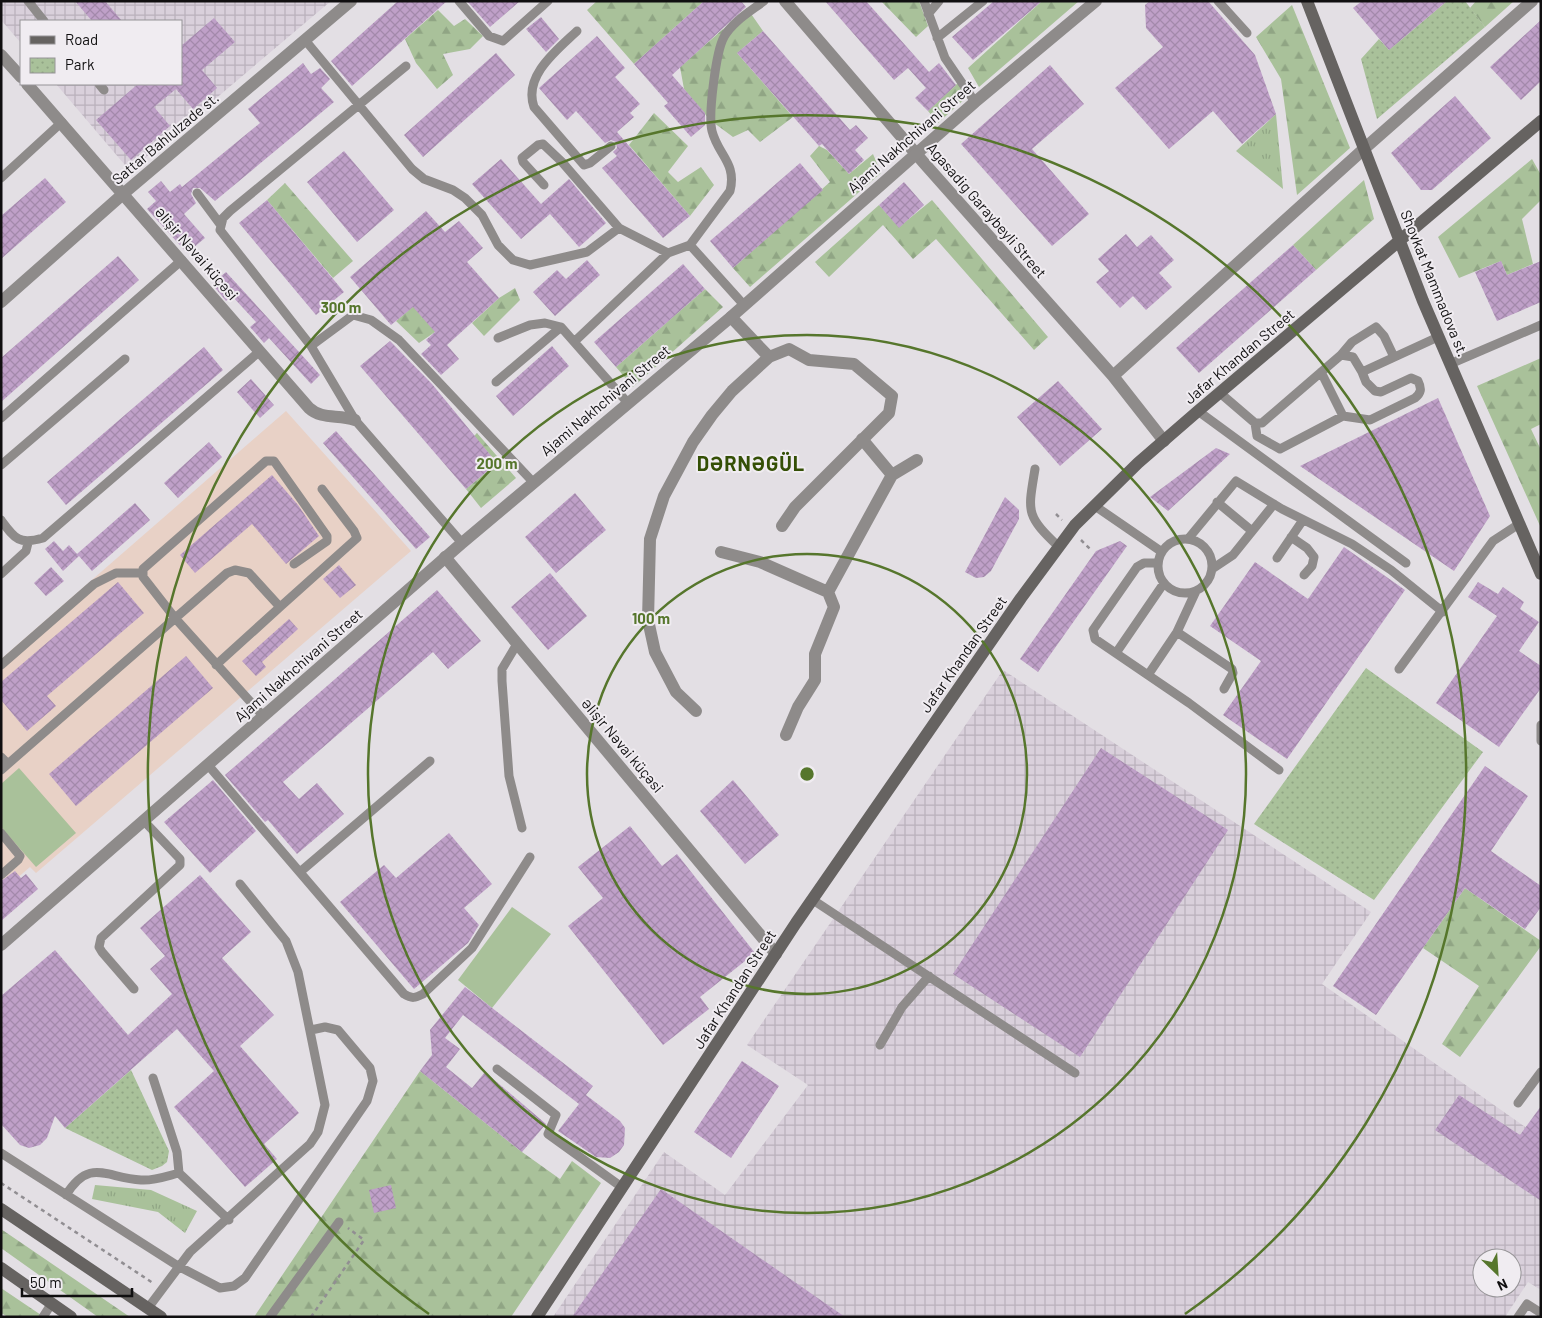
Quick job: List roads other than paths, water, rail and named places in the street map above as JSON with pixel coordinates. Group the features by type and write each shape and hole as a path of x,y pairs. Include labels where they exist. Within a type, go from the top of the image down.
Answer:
{"main road":[{"name":"Shovkat Mammadova st.","path":"1309,3 1438,337 1541,574"},
{"name":"Jafar Khandan Street","path":"537,1317 776,954 1075,525 1198,411 1541,122"},
{"path":"1,1210 162,1317"},
{"path":"1,1268 71,1317"}],"street":[{"name":"Sattar Bahlulzade st.","path":"1,302 123,194 351,1"},
{"name":"Agasadig Garaybeyli Street","path":"785,1 916,154 1113,376 1164,441"},
{"name":"Ajami Nakhchivani Street","path":"1,945 445,557 731,317 975,102 1096,1"},
{"path":"1113,376 1365,148 1532,1"},
{"path":"1,54 20,74"},
{"name":"Əlişir Nəvai küçəsi","path":"28,85 314,413 320,416 345,417 355,420"},
{"path":"731,317 769,357"},
{"path":"696,711 676,692 655,652 648,620 650,539 664,496 694,442 712,415 732,391 769,357 789,349 809,360 854,364 892,396 890,412 795,508 782,526"},
{"path":"862,439 892,475"},
{"path":"828,592 892,475 917,460"},
{"path":"721,552 760,562 828,592 834,607 815,654 815,680 798,707 786,735"},
{"name":"Əlişir Nəvai küçəsi","path":"445,557 776,954"}],"lane":[{"path":"28,1 43,20"},
{"path":"459,1 488,36 503,41 548,1"},
{"path":"574,342 668,254 690,246 730,191 732,181 731,170 711,130 712,100 720,46 732,27 764,1"},
{"path":"924,1 945,58 975,102"},
{"path":"928,14 939,1"},
{"path":"937,38 983,1"},
{"path":"1218,1 1247,33"},
{"path":"577,31 542,66 531,92 531,98 534,106 584,165 590,163 611,146"},
{"path":"305,40 412,169 424,179 465,198 482,215 498,246 513,260 530,265 587,252 619,228"},
{"path":"220,224 230,211 406,66"},
{"path":"1,178 62,122"},
{"path":"544,185 523,162 522,158 538,145 543,144 562,162 619,228 668,254"},
{"path":"197,192 220,224 223,236 311,346 355,420 462,543"},
{"path":"690,246 744,305"},
{"path":"1,418 182,260"},
{"path":"311,346 353,314 371,320 399,340 533,482"},
{"path":"498,338 530,325 545,323 562,327 628,402"},
{"path":"1450,364 1541,325"},
{"path":"496,382 562,327"},
{"path":"1220,393 1255,423 1262,424 1340,355 1352,342 1376,327 1384,336 1394,357"},
{"path":"1362,372 1438,337"},
{"path":"1,520 15,538 28,543 43,538 260,351"},
{"path":"1255,423 1257,436 1280,449 1343,416 1370,420 1420,394 1421,387 1418,381 1411,378 1381,392 1375,391 1366,382 1353,357 1340,355"},
{"path":"1,465 125,359"},
{"path":"1321,372 1343,416"},
{"path":"1198,411 1406,563"},
{"path":"264,717 176,618 143,577 142,573 143,569 266,461 270,460 274,461 327,536 327,541 294,564"},
{"path":"1035,469 1029,506 1038,527 1059,547"},
{"path":"1188,540 1236,481 1302,520 1352,544 1391,570 1443,612"},
{"path":"216,665 357,538 354,531 322,489"},
{"path":"1217,502 1252,531"},
{"path":"1212,569 1233,555 1274,504"},
{"path":"1095,506 1162,552"},
{"path":"1277,558 1302,520"},
{"path":"1399,669 1494,541 1519,524"},
{"path":"1291,538 1307,548 1314,557 1312,566 1304,575"},
{"path":"1188,540 1194,541 1206,549 1212,562 1212,569 1207,582 1196,590 1182,593 1169,588 1164,583 1158,571 1158,564 1162,552 1174,542 1188,540"},
{"path":"1,574 26,551 28,543"},
{"path":"1158,564 1144,563 1137,567 1092,630 1095,639 1279,770"},
{"path":"1,756 5,767 227,573 235,570 250,573 280,607"},
{"path":"1,665 94,584 116,573 142,573"},
{"path":"1116,653 1164,583"},
{"path":"1148,675 1177,632 1196,590"},
{"path":"1177,632 1232,669 1233,673 1224,689"},
{"path":"517,644 502,669 502,690 509,776 522,828"},
{"path":"1541,725 1541,740"},
{"path":"300,872 430,761"},
{"path":"208,765 404,994 415,998 472,948 530,857"},
{"path":"134,989 102,952 99,947 101,938 180,865 180,859 143,820"},
{"path":"1,833 20,856 1,875"},
{"path":"148,1308 178,1266 310,1144 318,1132 325,1105 298,972 286,941 240,884"},
{"path":"813,900 1075,1073"},
{"path":"880,1045 902,1007 929,976"},
{"path":"1,1153 178,1266 220,1288 234,1286 245,1278 367,1101 373,1081 370,1068 338,1030 325,1027 311,1030"},
{"path":"497,1069 556,1115 548,1134 623,1188"},
{"path":"1518,1103 1541,1072"},
{"path":"153,1078 177,1152 179,1173 229,1220"},
{"path":"66,1195 75,1180 86,1174 99,1171 141,1180 179,1173"},
{"path":"270,1317 339,1222"},
{"path":"43,1317 52,1304"},
{"path":"1518,1317 1527,1304 1541,1313"}],"district":[{"name":"DƏRNƏGÜL","path":"751,463"}]}
